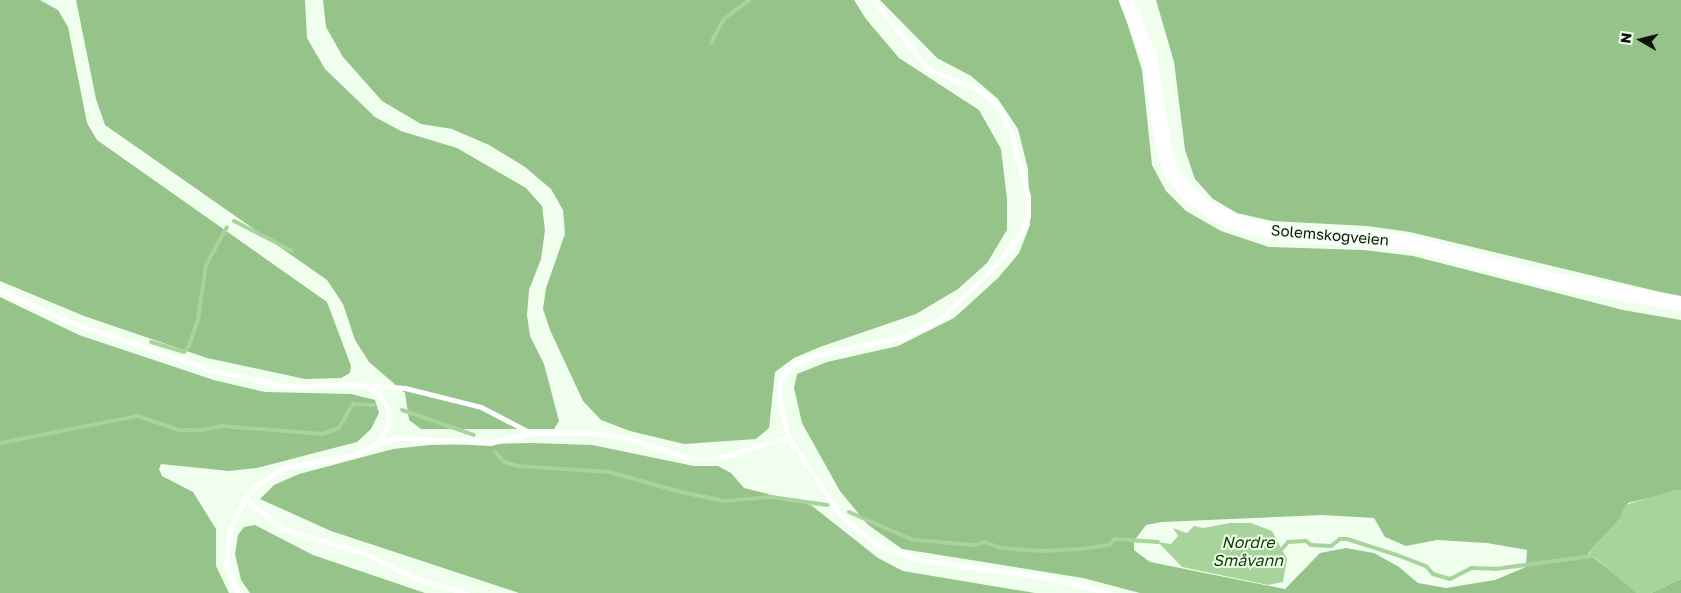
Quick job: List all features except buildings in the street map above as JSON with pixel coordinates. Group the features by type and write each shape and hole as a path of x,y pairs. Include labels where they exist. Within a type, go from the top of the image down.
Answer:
{"street":[{"name":"Solemskogveien","path":"1126,0 1149,57 1164,152 1171,171 1186,192 1214,213 1251,227 1282,233 1406,242 1557,281 1681,303"}],"lane":[{"path":"873,0 928,69 979,90 999,107 1010,129 1028,196 1028,216 1022,231 1002,259 942,318 905,336 808,358 787,369 780,381 779,398 788,437 842,517 877,545 920,560 1051,578 1109,593"},
{"path":"0,290 67,321 242,378 290,387 365,385 405,388 473,405 531,433"},
{"path":"365,385 380,395 389,410 389,422 378,443"},
{"path":"238,593 227,571 226,548 229,531 245,498 277,470 350,456 378,443 414,438 490,443 531,433 612,435 685,457 706,459 727,456 788,437"},
{"path":"245,498 281,528 363,553 424,582 467,593"}],"shaded area":[{"path":"0,0 40,0 58,10 68,27 87,123 97,140 327,302 351,366 350,373 341,378 305,379 207,358 84,316 0,281"},
{"path":"76,0 305,0 307,38 325,69 375,117 401,131 457,148 526,188 542,206 545,230 541,259 529,290 527,315 530,336 544,364 559,421 554,429 421,429 409,420 405,393 369,362 355,340 343,304 327,280 105,125 96,99"},
{"path":"323,0 854,0 866,19 899,58 979,110 1001,149 1007,199 1007,230 987,263 958,289 916,314 820,347 794,358 775,372 769,428 756,439 684,444 630,431 601,420 583,401 550,330 543,309 546,288 565,234 563,210 551,189 525,167 489,145 452,129 421,124 382,101 343,57 326,27"},
{"path":"880,0 1120,0 1142,70 1152,165 1166,191 1186,211 1221,231 1269,247 1364,250 1413,256 1623,310 1681,320 1681,490 1628,503 1619,520 1588,553 1638,593 1140,593 1083,578 902,549 867,524 840,491 802,423 794,388 797,374 827,362 898,346 954,318 998,278 1019,253 1030,225 1028,169 1018,129 998,99 971,76 937,58","holes":["1322,515 1374,518 1385,537 1406,546 1437,540 1487,543 1527,550 1526,567 1495,580 1446,588 1418,583 1399,567 1374,553 1346,548 1320,553 1285,589 1150,562 1134,550 1134,541 1146,525 1162,522"]},
{"path":"1156,0 1681,0 1681,297 1410,232 1367,226 1272,221 1237,213 1213,199 1195,179 1185,150 1174,62"},
{"path":"0,297 79,335 214,380 265,392 351,394 375,400 379,413 371,429 357,442 257,468 229,471 161,464 159,469 162,476 193,492 216,529 216,566 229,593 0,593"},
{"path":"531,443 592,445 694,466 718,466 731,473 744,488 811,505 878,558 903,571 1035,593 519,593 331,531 260,499 274,485 299,474 393,449 430,445"},
{"path":"255,525 313,555 425,593 250,593 241,580 235,554 238,535 244,527"},
{"path":"1681,579 1681,593 1651,593"}],"water":[{"path":"1675,490 1681,490 1681,579 1651,593 1636,593 1588,552 1619,520 1625,505"},
{"name":"Nordre Småvann","path":"1230,523 1251,523 1272,531 1287,559 1283,582 1268,585 1182,567 1158,542 1171,544 1178,536 1173,528 1187,533 1194,526 1203,528"}],"waterway":[{"path":"711,43 724,19 749,0"},
{"path":"234,221 292,251"},
{"path":"151,342 184,352 189,346 198,320 206,265 227,227"},
{"path":"0,443 138,416 179,430 201,430 221,426 322,434 339,428 353,404 374,405"},
{"path":"402,410 474,435"},
{"path":"495,452 504,462 518,466 609,472 681,492 724,501 771,497 827,505"},
{"path":"849,512 913,540 976,545 985,542 1001,548 1041,551 1081,549 1109,545 1115,539 1158,542"},
{"path":"1282,549 1288,542 1306,541 1311,545 1331,546 1340,539 1347,539 1426,566 1433,574 1450,579 1472,568 1495,569 1592,556"}]}
